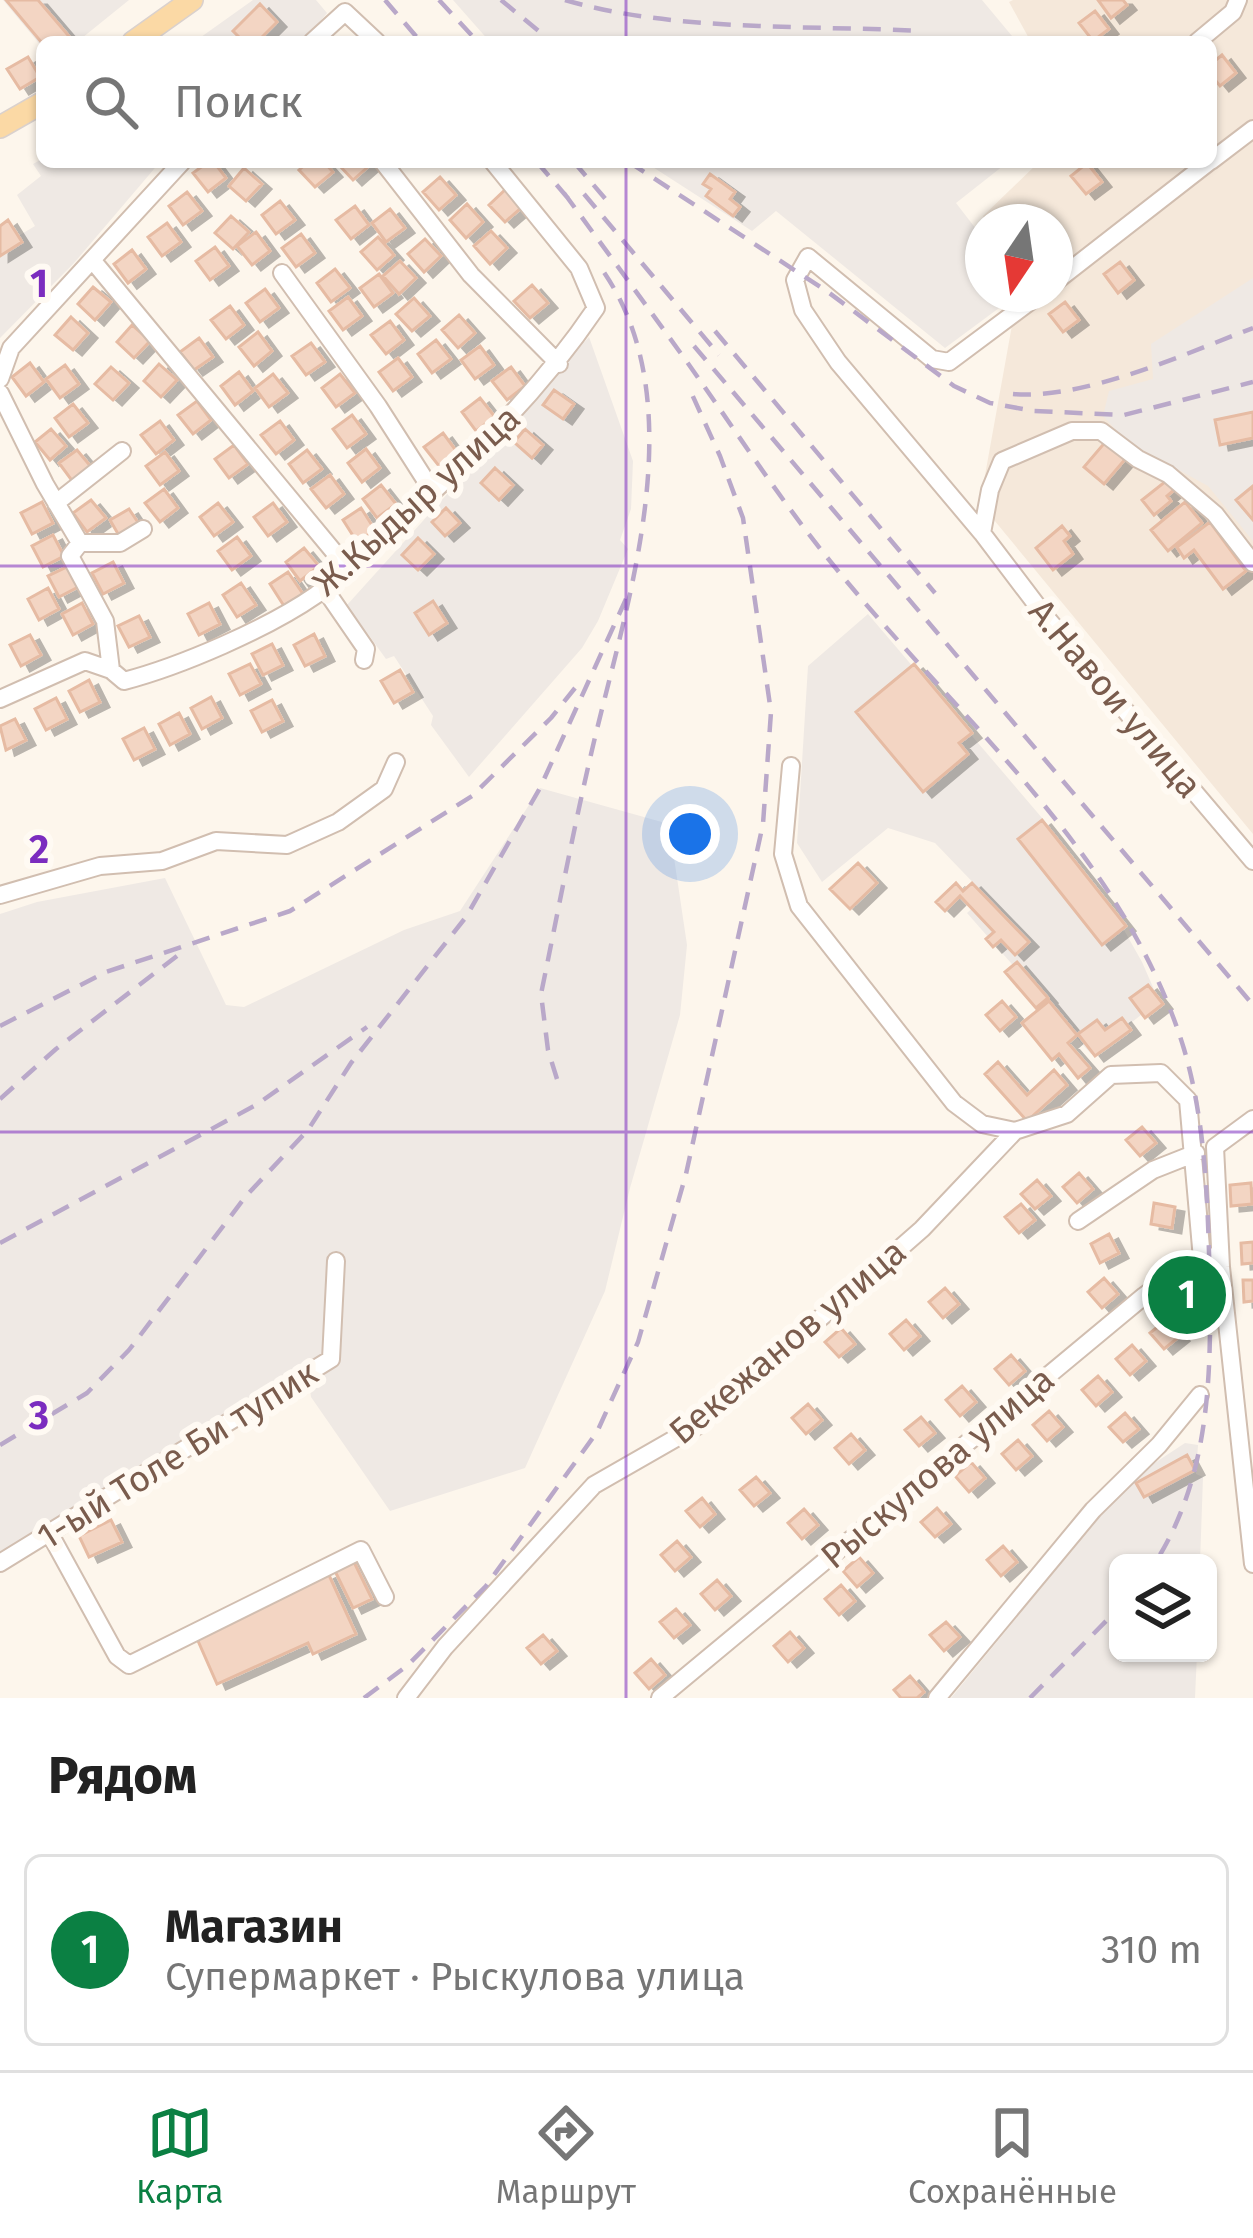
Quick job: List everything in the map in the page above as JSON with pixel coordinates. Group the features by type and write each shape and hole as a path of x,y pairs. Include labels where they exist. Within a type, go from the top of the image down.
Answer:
{"main road":[{"path":"141,36 192,0"},
{"path":"0,127 36,107"}],"street":[{"path":"1204,36 1234,12 1238,0"},
{"path":"319,36 345,12 371,36"},
{"path":"1217,156 1253,129"},
{"path":"0,379 11,348 177,168"},
{"path":"388,168 471,275 559,364"},
{"name":"Ж.Кыдыр улица","path":"0,699 85,661 111,670 124,681 161,672 324,588 483,448 559,364 596,308 580,268 498,168"},
{"path":"1073,268 1201,168"},
{"name":"А.Навои улица","path":"1017,312 949,362 932,359 808,257 795,280 803,310 838,362 1253,862"},
{"path":"93,261 349,570"},
{"path":"282,273 378,406 433,493"},
{"path":"0,393 80,543"},
{"path":"982,532 990,490 1002,461 1072,431 1100,431 1168,474 1199,501 1253,563"},
{"path":"56,503 122,451"},
{"path":"80,543 120,543 143,529"},
{"path":"80,543 70,556 105,621 111,670"},
{"path":"324,588 365,649 364,660"},
{"path":"0,895 100,866 162,860 216,841 287,844 338,822 384,789 396,762"},
{"path":"791,766 783,854 799,906 954,1103 982,1124 1015,1131"},
{"name":"Бекежанов улица","path":"406,1698 445,1646 594,1485 697,1426 922,1229 1015,1131 1067,1114 1111,1075 1161,1072 1188,1100 1202,1259"},
{"path":"1253,1119 1215,1147 1221,1267 1253,1564"},
{"path":"1078,1221 1153,1170 1196,1153"},
{"path":"1202,1259 1209,1256 1221,1267"},
{"name":"Рыскулова улица","path":"660,1698 1144,1296 1202,1259"},
{"name":"1-ый Толе Би тупик","path":"0,1563 331,1359 336,1261"},
{"path":"938,1698 1093,1510 1159,1445 1200,1395"},
{"path":"50,1534 117,1656 129,1665 361,1550 385,1598"}],"shaded area":[{"path":"3,0 129,0 84,36 36,36 36,40"},
{"path":"253,0 316,0 327,13 308,36 202,36"},
{"path":"453,0 982,0 1012,36 485,36"},
{"path":"1013,0 1253,0 1253,834 980,503 1014,312 1073,312 1073,204 995,204 1033,168 1217,168 1217,36 1028,36 1009,2"},
{"path":"33,164 36,168 155,168 74,263 0,338 0,247 35,226 17,195 41,176"},
{"path":"654,168 1000,168 956,203 965,215 965,312 994,312 945,348 776,211 752,231"},
{"path":"1253,278 1253,541 1208,486 1126,441 1103,416 1109,391 1153,379 1151,344"},
{"path":"589,337 633,461 631,509 620,540 628,549 582,648 469,777 431,725 433,716 394,656 386,659 347,605"},
{"path":"868,614 1054,832 1111,907 1142,962 1159,1001 1091,1054 967,913 986,896 935,843 888,828 822,882 797,843 808,666"},
{"path":"540,788 669,824 687,945 680,1015 605,1291 525,1468 390,1511 311,1397 309,1382 0,1554 0,914 37,902 165,878 226,1005 244,1007 404,930 460,911"},
{"path":"1185,1443 1198,1445 1196,1474 1203,1477 1200,1554 1109,1554 1109,1662 1197,1662 1195,1698 951,1698 1129,1480"}],"building":[{"path":"6,0 38,0 69,36 36,36"},
{"path":"1098,0 1123,0 1127,5 1111,18"},
{"path":"260,4 277,22 263,36 238,36 233,31"},
{"path":"1095,11 1109,29 1089,36 1079,23"},
{"path":"1222,55 1236,73 1220,86 1217,82 1217,59"},
{"path":"28,57 36,79 20,89 7,69"},
{"path":"218,168 226,178 208,192 193,173"},
{"path":"244,168 262,184 246,201 229,186"},
{"path":"329,168 333,172 315,187 299,170"},
{"path":"342,168 367,168 353,180"},
{"path":"1081,168 1091,168 1102,182 1086,194 1071,176"},
{"path":"710,174 735,192 730,199 740,207 733,216 706,196 711,189 703,184"},
{"path":"440,177 456,195 439,210 423,192"},
{"path":"506,189 522,207 505,222 489,205"},
{"path":"187,192 202,211 183,225 169,206"},
{"path":"280,201 295,220 276,234 262,215"},
{"path":"467,204 483,222 466,238 450,220"},
{"path":"355,206 369,225 351,239 336,220"},
{"path":"390,209 405,228 386,242 372,223"},
{"path":"231,216 249,232 233,249 215,233"},
{"path":"8,220 22,242 0,256 0,226"},
{"path":"167,223 181,242 162,256 148,237"},
{"path":"491,231 507,248 490,264 474,246"},
{"path":"256,232 270,251 252,265 237,246"},
{"path":"301,234 315,253 296,267 282,248"},
{"path":"378,237 394,255 377,270 361,252"},
{"path":"425,239 441,256 424,272 408,254"},
{"path":"215,247 229,266 210,280 196,261"},
{"path":"132,250 146,269 128,283 114,264"},
{"path":"400,261 416,278 399,294 383,276"},
{"path":"1120,262 1134,280 1118,293 1104,274"},
{"path":"335,269 350,288 331,302 317,283"},
{"path":"379,274 393,293 374,307 360,288"},
{"path":"532,285 548,303 530,318 514,301"},
{"path":"93,287 111,302 95,320 78,304"},
{"path":"265,289 279,308 260,322 246,303"},
{"path":"348,297 362,316 343,330 329,311"},
{"path":"414,298 430,316 412,331 396,314"},
{"path":"230,306 244,325 226,339 211,320"},
{"path":"1073,312 1079,320 1063,332 1049,314"},
{"path":"459,315 475,333 458,348 442,330"},
{"path":"71,317 88,333 73,350 55,335"},
{"path":"390,321 404,340 386,354 371,335"},
{"path":"132,325 150,341 134,358 117,342"},
{"path":"258,332 272,351 254,366 239,347"},
{"path":"199,338 213,357 194,370 180,352"},
{"path":"436,340 451,359 432,373 418,354"},
{"path":"311,343 325,362 306,375 292,356"},
{"path":"480,346 494,365 475,379 461,360"},
{"path":"398,358 412,377 393,391 379,372"},
{"path":"30,363 44,382 26,396 12,377"},
{"path":"159,364 177,380 161,397 144,381"},
{"path":"65,365 79,384 60,398 46,379"},
{"path":"111,367 129,383 113,400 95,384"},
{"path":"511,367 525,386 507,400 492,381"},
{"path":"239,372 253,391 235,405 221,386"},
{"path":"273,374 288,393 269,407 255,388"},
{"path":"340,374 355,393 336,407 322,388"},
{"path":"554,390 574,404 563,419 543,405"},
{"path":"480,398 495,417 476,431 462,412"},
{"path":"197,401 211,420 193,434 178,415"},
{"path":"73,404 88,423 69,437 55,418"},
{"path":"1253,412 1253,438 1220,445 1215,420"},
{"path":"352,415 366,434 347,448 333,429"},
{"path":"160,421 174,440 156,454 141,435"},
{"path":"280,421 294,440 276,454 261,435"},
{"path":"51,429 66,446 50,460 35,442"},
{"path":"525,429 543,445 532,458 514,442"},
{"path":"443,433 457,452 439,466 424,447"},
{"path":"1107,440 1127,457 1104,484 1084,467"},
{"path":"234,445 248,464 229,478 215,459"},
{"path":"366,449 380,468 362,482 348,463"},
{"path":"77,450 92,468 73,482 59,463"},
{"path":"307,450 322,469 303,483 289,464"},
{"path":"165,452 179,471 160,485 146,466"},
{"path":"495,468 513,485 499,500 481,483"},
{"path":"330,475 344,494 326,508 311,489"},
{"path":"1166,481 1174,490 1167,496 1171,501 1154,515 1142,500"},
{"path":"381,485 396,504 377,518 363,499"},
{"path":"1253,486 1253,520 1236,500"},
{"path":"164,489 178,508 160,522 145,503"},
{"path":"91,500 106,518 87,532 73,513"},
{"path":"42,502 53,523 32,534 21,513"},
{"path":"1185,502 1202,523 1168,551 1151,530"},
{"path":"218,503 233,522 214,536 200,517"},
{"path":"273,503 287,522 268,536 254,517"},
{"path":"361,508 375,530 357,542 343,520"},
{"path":"446,508 460,523 445,536 432,522"},
{"path":"129,509 141,527 121,539 110,520"},
{"path":"1210,522 1246,571 1223,589 1194,550 1184,558 1177,547"},
{"path":"1062,526 1070,536 1064,541 1073,554 1053,570 1036,548"},
{"path":"53,535 64,556 43,567 32,546"},
{"path":"237,537 251,556 232,570 218,551"},
{"path":"418,538 434,554 418,570 402,555"},
{"path":"304,548 319,566 300,581 286,562"},
{"path":"113,562 124,583 103,594 92,573"},
{"path":"69,566 80,586 59,597 48,576"},
{"path":"288,572 303,594 284,606 270,584"},
{"path":"241,583 256,605 237,617 223,595"},
{"path":"48,588 59,609 39,620 28,599"},
{"path":"433,601 447,623 429,635 415,613"},
{"path":"82,603 93,624 73,635 62,614"},
{"path":"209,603 220,624 199,635 188,614"},
{"path":"139,616 150,637 129,647 118,626"},
{"path":"314,634 325,656 305,666 294,645"},
{"path":"30,635 41,655 21,666 10,645"},
{"path":"272,644 283,665 263,675 252,654"},
{"path":"250,664 261,684 240,695 229,674"},
{"path":"914,664 972,733 959,743 968,754 923,792 856,712"},
{"path":"400,670 413,692 394,703 381,681"},
{"path":"89,680 100,702 80,712 69,691"},
{"path":"211,697 222,718 202,729 191,708"},
{"path":"56,698 67,719 46,730 35,709"},
{"path":"272,700 283,721 262,732 251,711"},
{"path":"179,713 190,734 170,745 159,724"},
{"path":"15,719 26,740 6,750 0,726"},
{"path":"144,728 155,749 134,760 123,739"},
{"path":"1042,820 1126,926 1102,945 1018,839"},
{"path":"858,863 877,883 850,909 830,889"},
{"path":"956,883 963,891 972,883 1029,942 1015,955 1001,940 993,947 986,939 994,932 960,896 945,911 936,902"},
{"path":"1017,962 1048,998 1036,1008 1005,972"},
{"path":"1148,985 1163,1004 1145,1018 1130,998"},
{"path":"1002,1001 1016,1017 1000,1031 986,1015"},
{"path":"1049,1001 1077,1035 1068,1043 1090,1068 1078,1078 1059,1054 1052,1060 1022,1023"},
{"path":"1122,1018 1131,1030 1095,1056 1078,1034 1097,1020 1105,1030"},
{"path":"998,1062 1027,1095 1054,1070 1067,1085 1027,1121 985,1074"},
{"path":"1142,1127 1156,1143 1140,1156 1126,1140"},
{"path":"1079,1173 1093,1189 1077,1203 1063,1187"},
{"path":"1037,1180 1051,1196 1035,1209 1021,1194"},
{"path":"1251,1183 1252,1204 1231,1206 1230,1185"},
{"path":"1154,1203 1175,1207 1172,1228 1151,1224"},
{"path":"1021,1204 1035,1220 1019,1233 1005,1217"},
{"path":"1109,1234 1119,1253 1100,1263 1091,1244"},
{"path":"1253,1242 1253,1263 1242,1264 1241,1243"},
{"path":"1104,1278 1118,1294 1102,1308 1088,1292"},
{"path":"1243,1280 1253,1280 1253,1301 1244,1302"},
{"path":"945,1288 959,1304 943,1318 929,1302"},
{"path":"906,1320 920,1336 904,1350 890,1334"},
{"path":"1166,1320 1180,1336 1164,1349 1150,1333"},
{"path":"841,1328 855,1344 839,1357 825,1342"},
{"path":"1132,1345 1146,1361 1130,1375 1116,1359"},
{"path":"1011,1355 1025,1371 1009,1385 995,1369"},
{"path":"1098,1376 1112,1392 1096,1406 1082,1390"},
{"path":"962,1386 976,1402 960,1416 946,1400"},
{"path":"808,1404 822,1420 806,1434 792,1418"},
{"path":"1049,1411 1063,1427 1047,1441 1033,1425"},
{"path":"1125,1413 1139,1429 1123,1442 1109,1427"},
{"path":"921,1417 935,1433 919,1446 905,1430"},
{"path":"851,1434 865,1450 849,1464 835,1448"},
{"path":"1018,1440 1032,1456 1016,1470 1002,1454"},
{"path":"1187,1455 1195,1470 1144,1497 1136,1483"},
{"path":"971,1462 985,1478 969,1492 955,1476"},
{"path":"756,1477 770,1493 754,1506 740,1490"},
{"path":"702,1498 715,1514 700,1527 686,1511"},
{"path":"937,1508 951,1524 935,1537 921,1522"},
{"path":"804,1509 818,1525 802,1539 788,1523"},
{"path":"111,1520 122,1542 89,1557 79,1536"},
{"path":"677,1541 691,1557 675,1571 661,1555"},
{"path":"1003,1546 1017,1562 1001,1576 987,1560"},
{"path":"859,1557 873,1573 857,1587 843,1571"},
{"path":"352,1558 372,1599 353,1608 333,1567"},
{"path":"328,1573 356,1634 313,1654 308,1643 217,1684 195,1634"},
{"path":"717,1580 731,1596 715,1610 701,1594"},
{"path":"841,1585 855,1601 839,1615 825,1599"},
{"path":"676,1609 690,1625 674,1638 660,1622"},
{"path":"946,1622 960,1637 944,1651 930,1635"},
{"path":"790,1632 804,1648 788,1662 774,1646"},
{"path":"543,1635 557,1651 541,1664 527,1648"},
{"path":"651,1659 665,1675 649,1689 635,1673"},
{"path":"910,1676 924,1692 917,1698 901,1698 894,1690"}],"railway":[{"path":"385,0 416,36"},
{"path":"439,0 472,36"},
{"path":"501,0 545,36"},
{"path":"565,0 695,22 921,31"},
{"path":"542,168 573,204"},
{"path":"579,168 608,202"},
{"path":"638,168 828,292 954,386 990,403 1034,411 1124,415 1253,382"},
{"path":"564,193 811,537 1078,849 1121,911 1157,978 1184,1049 1202,1139 1210,1328 1207,1398 1196,1466 1160,1554"},
{"path":"584,194 719,355"},
{"path":"557,1079 541,994 635,569 649,441 645,380 630,321 601,268"},
{"path":"1013,394 1041,394 1103,382 1253,328"},
{"path":"715,331 935,593"},
{"path":"694,346 1253,1005"},
{"path":"364,1698 408,1665 486,1586 597,1432 638,1342 686,1174 763,824 771,712 743,518 690,390"},
{"path":"0,1445 87,1393 129,1350 246,1196 308,1130 351,1063 466,917 540,788 626,599"},
{"path":"0,1026 106,972 290,911 472,796 575,688"},
{"path":"0,1099 56,1049 177,956"},
{"path":"0,1243 256,1105 367,1027"},
{"path":"1030,1698 1109,1618"}],"place":[{"name":"Магазин","path":"1187,1295"}]}
